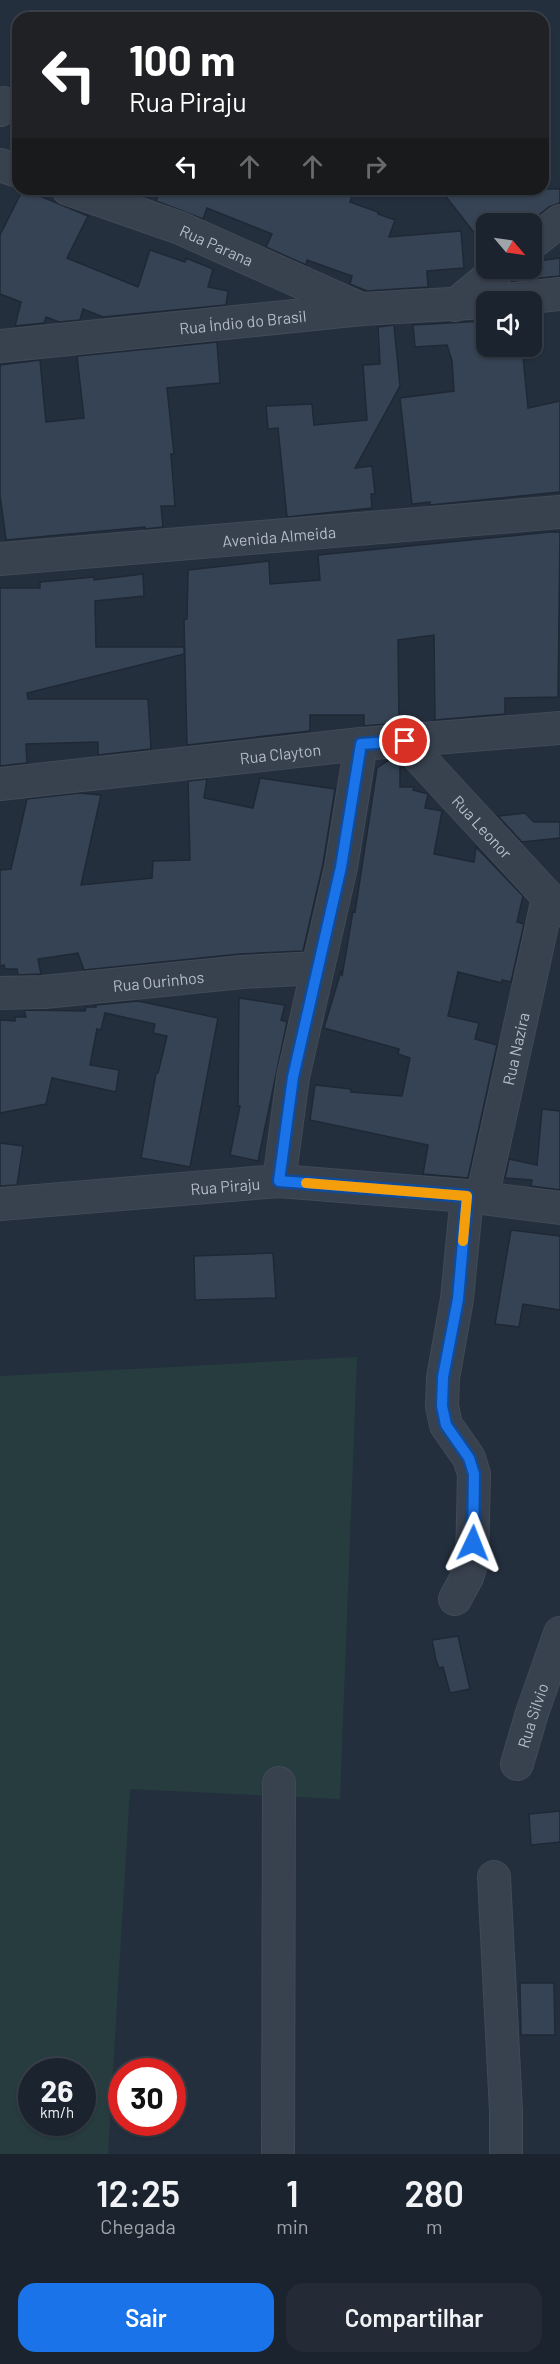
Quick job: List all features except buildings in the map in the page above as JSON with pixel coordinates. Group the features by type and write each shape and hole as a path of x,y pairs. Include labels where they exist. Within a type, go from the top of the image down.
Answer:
{"street":[{"name":"Rua Parana","path":"85,195 180,228 362,309"},
{"path":"542,235 560,221"},
{"path":"455,305 487,279"},
{"name":"Rua Índio do Brasil","path":"542,296 560,294"},
{"name":"Rua Índio do Brasil","path":"0,346 362,309 476,303"},
{"name":"Avenida Almeida","path":"0,559 560,512"},
{"name":"Rua Clayton","path":"0,784 361,744 560,728"},
{"name":"Rua Leonor","path":"405,741 554,904"},
{"path":"279,1181 293,1077 341,867 361,744"},
{"name":"Rua Nazira","path":"455,1599 472,1562 474,1474 469,1458 446,1425 442,1406 443,1377 474,1197 554,904"},
{"name":"Rua Ourinhos","path":"0,993 44,992 242,972 317,968"},
{"name":"Rua Piraju","path":"0,1204 279,1181 474,1197 560,1208"},
{"name":"Rua Silvio","path":"517,1764 560,1633"},
{"path":"278,2154 279,1783"},
{"path":"494,1877 506,2111 506,2154"}],"green space":[{"path":"357,1357 340,1799 130,1789 114,2058 108,2058 108,2154 0,2154 0,1376"}],"slow traffic":[{"path":"306,1183 467,1196 463,1241"}],"route":[{"path":"405,741 361,744 341,867 293,1077 279,1181 467,1196 458,1299 443,1377 442,1406 446,1425 469,1458 474,1474 473,1543"}]}
